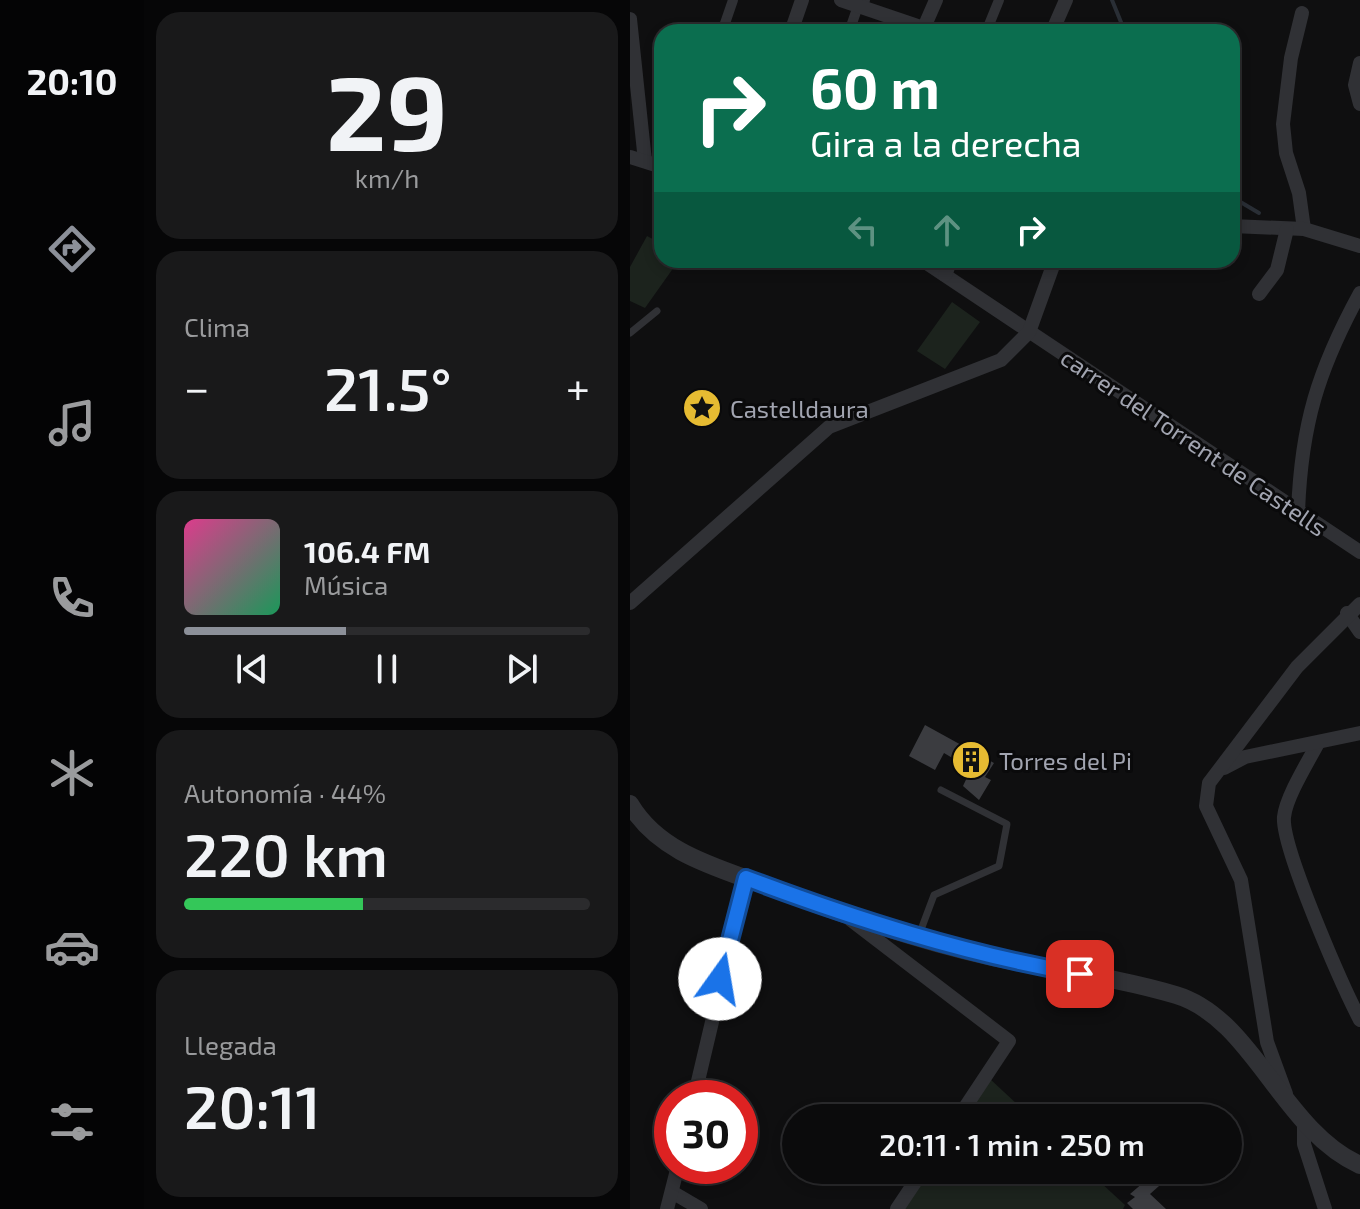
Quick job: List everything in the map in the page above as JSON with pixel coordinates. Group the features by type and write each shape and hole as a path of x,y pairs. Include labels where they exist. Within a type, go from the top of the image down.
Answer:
{"street":[{"path":"725,24 733,0"},
{"path":"794,24 802,0"},
{"path":"841,0 861,3 910,24"},
{"path":"929,24 936,0"},
{"path":"989,24 999,0"},
{"path":"1056,24 1066,0"},
{"path":"852,24 861,3"},
{"path":"1302,13 1291,58 1283,124 1286,153 1299,193 1304,229"},
{"path":"630,19 637,159"},
{"path":"1360,63 1355,85 1360,104"},
{"path":"1240,226 1304,229 1360,246"},
{"path":"1259,294 1277,270 1287,229"},
{"name":"carrer del Torrent de Castells","path":"934,268 1360,552"},
{"path":"945,275 948,268"},
{"path":"630,603 829,427 1001,360 1029,332 1052,268"},
{"path":"1298,513 1300,461 1312,398 1335,338 1360,293"},
{"path":"1290,1106 1267,1042 1241,880 1206,806 1209,783 1297,667 1347,613 1360,604"},
{"path":"1347,613 1360,632"},
{"path":"1220,770 1245,757 1360,733"},
{"path":"1318,743 1284,816 1288,841 1342,985 1360,1020"},
{"path":"630,804 640,821 667,844 844,915 988,956 1180,996 1227,1025 1304,1122 1360,1165"},
{"path":"698,1080 746,878"},
{"path":"844,915 1009,1041 967,1104"},
{"path":"1304,1122 1304,1144 1325,1209"},
{"path":"667,1209 674,1184"},
{"path":"897,1209 914,1184"},
{"path":"672,1192 701,1209"}],"lane":[{"path":"630,333 657,311"},
{"path":"919,937 934,895 999,866 1007,824 941,790"}],"shaded area":[{"path":"647,236 654,240 654,268 673,268 645,308 630,301 630,267"},
{"path":"952,302 980,322 945,369 917,351"},
{"path":"989,1078 1017,1104 971,1104"},
{"path":"918,1184 1102,1184 1125,1205 1123,1209 901,1209"}],"building":[{"name":"Torres del Pi","path":"925,725 994,763 985,777 991,780 979,800 963,786 971,769 944,753 935,770 909,756"},
{"path":"1142,1184 1161,1184 1150,1194 1166,1209 1133,1209 1127,1203 1135,1197 1130,1194"}],"waterway":[{"path":"1112,0 1122,24"},
{"path":"1240,202 1259,213"}],"place":[{"name":"Castelldaura","path":"702,408"},
{"name":"Torres del Pi","path":"971,760"}],"route":[{"path":"720,979 746,878 844,915 913,936 988,956 1080,974"}]}
